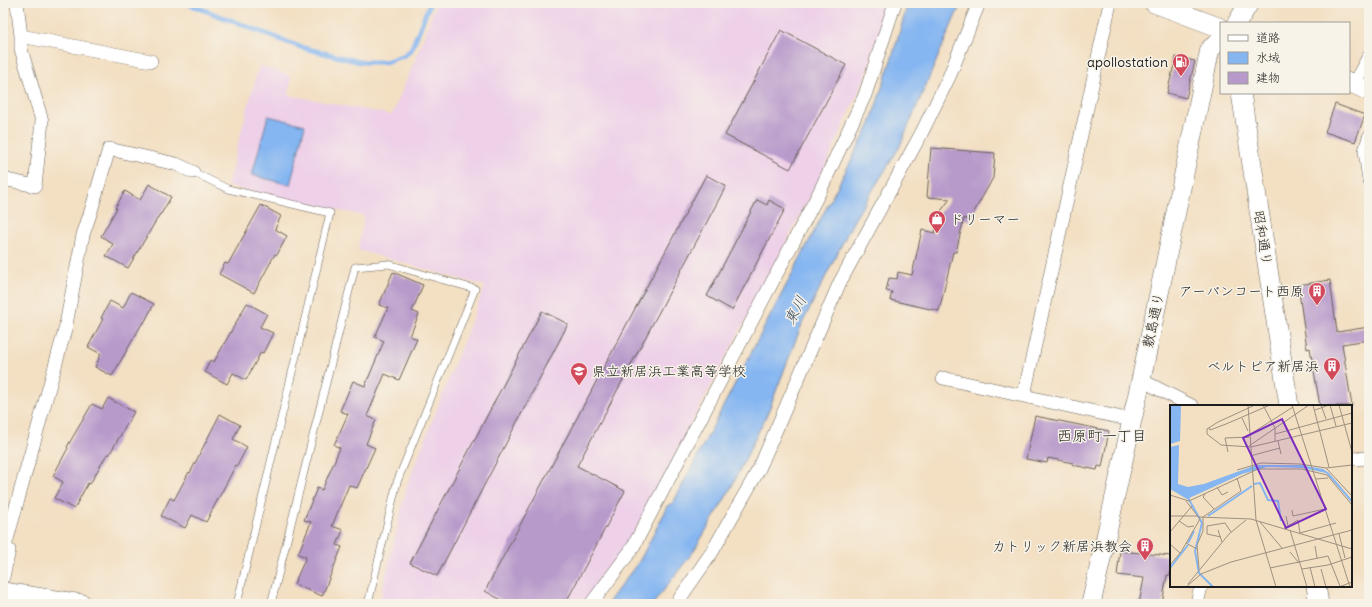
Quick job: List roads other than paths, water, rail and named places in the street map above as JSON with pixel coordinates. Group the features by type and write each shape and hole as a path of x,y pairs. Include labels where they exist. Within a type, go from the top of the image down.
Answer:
{"street":[{"path":"3,179 35,186 40,151 42,121 21,49 17,3"},
{"path":"591,604 632,549 819,193 865,95 895,3"},
{"path":"676,604 712,552 758,469 840,282 895,182 949,78 979,3"},
{"path":"1024,395 1110,3"},
{"path":"1154,3 1220,28"},
{"path":"1238,22 1249,3"},
{"path":"21,36 151,61"},
{"name":"敷島通り","path":"1091,604 1141,380 1210,49 1220,41"},
{"path":"1357,86 1369,56"},
{"name":"昭和通り","path":"1241,94 1289,405"},
{"path":"1369,137 1365,151 1369,180"},
{"path":"3,576 9,550 4,550 65,330 83,235 92,211 109,149 176,164 193,172"},
{"path":"943,378 1131,420"},
{"path":"1141,380 1190,405"},
{"path":"1352,459 1369,458"},
{"path":"1197,604 1201,587"},
{"path":"1316,587 1319,604"},
{"path":"3,592 82,604"}],"lane":[{"path":"193,172 228,190 330,213 237,604"},
{"path":"271,604 356,267 388,264 475,289 397,482 368,604"}],"water":[{"name":"東川","path":"908,3 961,3 899,148 854,220 802,324 768,412 729,492 693,552 653,604 607,604 640,560 668,506 673,503 870,124"},
{"path":"268,116 305,125 290,185 252,175"}],"waterway":[{"path":"186,3 300,47 360,62 385,62 405,55 411,50 430,3"}],"place":[{"name":"apollostation","path":"1181,77"},
{"name":"ドリーマー","path":"937,234"},
{"name":"アーバンコート西原","path":"1317,306"},
{"name":"ベルトピア新居浜","path":"1332,381"},
{"name":"県立新居浜工業高等学校","path":"579,386"},
{"name":"カトリック新居浜教会","path":"1145,561"}],"district":[{"name":"西原町一丁目","path":"1102,435"}]}
